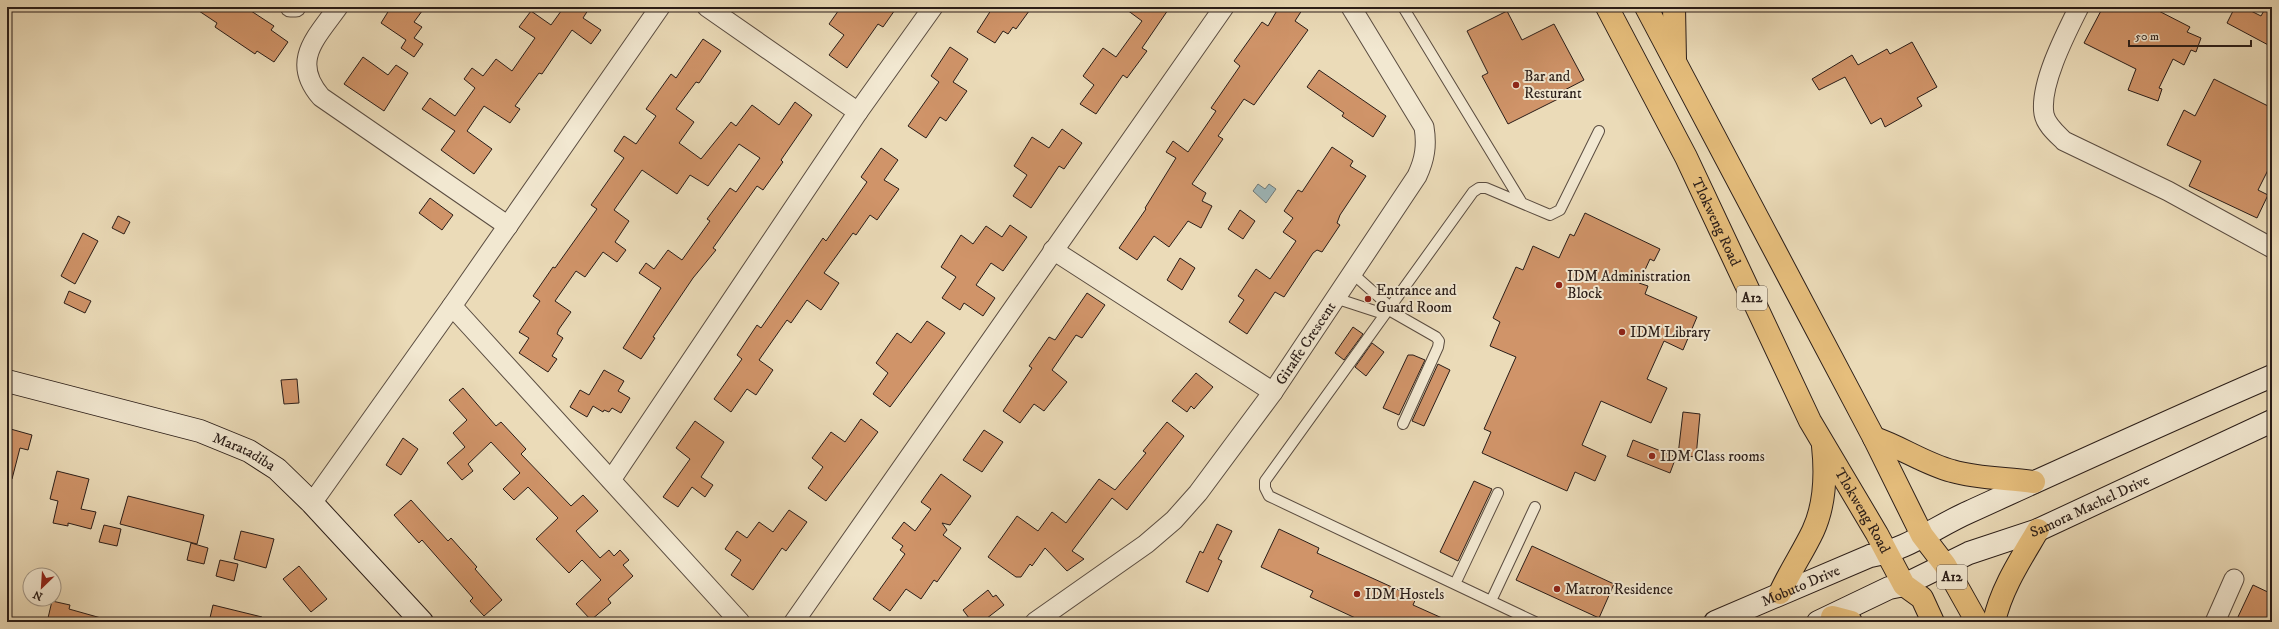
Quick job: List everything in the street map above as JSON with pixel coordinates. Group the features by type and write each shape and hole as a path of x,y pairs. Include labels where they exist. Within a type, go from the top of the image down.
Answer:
{"main road":[{"name":"Tlokweng Road","path":"1607,7 1686,157 1810,421 1904,585"},
{"name":"A12","path":"1646,7 1874,438 1922,535 1945,565 1977,622"},
{"path":"1674,7 1675,62"},
{"path":"1922,535 1953,519 2143,431 2272,376"},
{"name":"Maratadiba","path":"7,381 200,431 249,451 277,469 312,503 422,622"},
{"path":"1780,593 1791,569 1813,530 1822,501 1826,470 1822,442 1810,421"},
{"name":"Samora Machel Drive","path":"1834,620 1889,588 1904,585 1969,554 2038,530 2272,421"},
{"path":"1874,438 1900,447 1919,458 1952,471 2034,482"},
{"path":"1994,622 1996,612 2010,578 2038,530"},
{"name":"Mobuto Drive","path":"1715,622 1780,593 1870,556 1887,554 1922,535"},
{"name":"A12","path":"1904,585 1922,598 1933,622"}],"street":[{"path":"290,7 296,7"},
{"path":"338,7 309,48 306,74 312,86 321,96 508,226"},
{"path":"312,503 452,306 660,7"},
{"path":"707,7 858,112"},
{"path":"611,480 858,112 933,7"},
{"path":"794,622 1224,7"},
{"name":"Giraffe Crescent","path":"1035,622 1146,544 1174,520 1198,493 1273,392 1417,176 1425,152 1426,140 1424,127 1351,7"},
{"path":"2079,7 2058,51 2044,100 2044,116 2053,130 2064,141 2168,191 2272,248"},
{"path":"1053,250 1273,392"},
{"path":"452,306 740,622"},
{"path":"2215,622 2234,579"}],"lane":[{"path":"1404,7 1522,203"},
{"path":"1535,622 1269,496 1265,488 1265,481 1473,192 1479,188 1486,188 1550,215 1560,210 1599,131"},
{"path":"1352,273 1387,310"},
{"path":"1335,298 1387,310 1436,337 1439,341 1438,347 1403,424"},
{"path":"1455,584 1498,493"},
{"path":"1491,601 1534,507"}],"water":[{"path":"1258,184 1265,189 1269,184 1276,189 1266,203 1253,191"}],"building":[{"path":"193,7 245,7 274,26 271,30 288,42 274,62 257,51 255,54 215,27 217,23"},
{"path":"391,7 425,7 414,22 422,27 414,38 423,44 414,57 401,48 406,40 381,23"},
{"path":"564,7 590,7 583,18 601,30 591,44 572,30 542,74 539,73 515,106 520,109 510,123 484,106 467,131 492,149 474,174 441,150 455,131 422,109 430,98 455,116 475,88 464,79 472,68 483,76 496,59 512,71 535,38 519,27 531,11 551,25"},
{"path":"841,7 897,7 883,27 878,24 847,68 829,55 844,35 829,24"},
{"path":"993,7 1032,7 1016,29 1013,27 1008,34 1003,31 995,43 977,32"},
{"path":"1123,7 1170,7 1142,48 1147,51 1127,78 1123,75 1096,114 1080,104 1094,85 1083,76 1103,48 1116,57 1142,21"},
{"path":"1279,7 1304,7 1295,21 1308,30 1254,105 1244,99 1218,136 1223,139 1192,184 1206,193 1202,201 1212,206 1201,228 1188,221 1169,247 1154,236 1137,260 1119,248 1146,209 1145,208 1176,158 1166,152 1173,141 1188,152 1216,111 1211,108 1240,66 1234,61 1262,22 1268,26"},
{"path":"2103,7 2151,7 2190,27 2187,32 2201,38 2196,52 2191,50 2184,65 2173,59 2159,88 2162,89 2158,101 2128,90 2136,69 2084,43"},
{"path":"2235,7 2243,7 2261,16 2266,7 2272,7 2272,47 2227,23"},
{"path":"1507,11 1522,40 1554,24 1584,80 1555,95 1558,99 1508,124 1482,76 1488,73 1467,31"},
{"path":"703,39 721,51 699,83 696,82 676,109 694,122 679,143 701,159 731,122 736,126 752,105 779,125 795,102 812,115 781,160 783,162 763,190 757,186 713,248 716,250 693,278 653,337 655,338 641,359 623,348 661,288 639,273 646,263 654,269 668,250 682,260 710,221 707,219 730,188 736,192 760,158 739,144 708,186 690,175 677,194 642,170 614,210 629,221 615,242 626,250 617,262 603,252 585,277 576,271 555,301 571,312 557,334 563,338 552,356 557,359 548,372 519,353 529,338 519,332 540,301 533,296 597,209 591,205 624,158 614,151 624,136 636,144 656,116 646,109 671,74 676,78"},
{"path":"1912,42 1937,87 1917,98 1922,106 1885,127 1881,118 1871,124 1845,77 1819,90 1812,79 1852,55 1858,65 1887,49 1890,54"},
{"path":"950,47 968,59 953,82 967,91 946,121 940,117 926,138 908,126 939,82 931,76"},
{"path":"363,57 388,75 396,65 408,73 384,111 344,84"},
{"path":"1319,70 1386,116 1373,137 1342,116 1344,113 1307,87"},
{"path":"2214,79 2272,108 2272,162 2258,190 2268,195 2257,218 2189,186 2201,161 2167,145 2184,110 2195,116"},
{"path":"1062,129 1082,143 1064,169 1059,166 1031,208 1013,196 1027,175 1014,166 1032,137 1049,148"},
{"path":"1332,147 1353,161 1350,166 1366,176 1340,215 1337,223 1340,225 1322,252 1317,250 1313,253 1284,297 1275,292 1247,334 1229,322 1244,300 1238,296 1256,269 1270,279 1296,241 1283,232 1293,218 1284,211 1298,190 1302,192"},
{"path":"881,148 898,160 884,180 899,189 877,220 870,215 856,235 853,233 824,273 839,283 821,310 807,300 791,323 787,320 759,360 773,370 756,395 747,389 731,412 714,399 742,359 737,355 757,325 761,328 823,238 826,241 867,182 861,177"},
{"path":"430,198 453,215 442,230 419,213"},
{"path":"1240,210 1255,221 1243,239 1228,229"},
{"path":"1585,213 1660,249 1654,261 1650,259 1639,283 1648,286 1645,294 1697,317 1683,350 1664,341 1647,379 1667,388 1651,423 1601,401 1582,445 1606,456 1595,481 1575,472 1567,491 1482,453 1491,432 1484,429 1516,357 1490,346 1500,322 1493,318 1516,267 1523,270 1533,246 1559,258 1570,234 1574,236"},
{"path":"118,216 130,222 124,234 112,228"},
{"path":"1010,225 1027,237 1003,271 991,263 976,285 995,298 983,316 964,303 960,310 942,298 956,277 941,267 961,235 973,244 986,226 1002,237"},
{"path":"83,233 98,241 75,284 61,276"},
{"path":"1180,258 1195,268 1182,290 1167,280"},
{"path":"69,291 91,301 85,313 64,303"},
{"path":"1087,293 1105,305 1082,338 1076,335 1052,370 1067,382 1044,411 1034,404 1020,423 1003,411 1032,368 1029,366 1049,337 1055,340"},
{"path":"927,321 945,333 890,407 873,394 888,373 876,363 897,333 911,343"},
{"path":"1353,327 1363,334 1344,360 1335,353"},
{"path":"1372,343 1384,352 1366,376 1355,367"},
{"path":"1408,355 1413,355 1425,360 1399,415 1383,408"},
{"path":"1438,364 1450,370 1424,426 1412,421"},
{"path":"604,370 624,381 618,391 630,398 621,413 612,408 609,412 604,410 603,412 593,406 587,417 570,407 580,390 589,395"},
{"path":"1196,373 1213,387 1194,409 1191,406 1187,412 1172,401"},
{"path":"297,379 299,403 284,404 281,380"},
{"path":"463,388 496,426 501,422 526,449 521,454 571,506 583,495 598,511 576,531 600,558 609,550 614,556 620,550 629,560 623,565 633,576 608,599 611,603 591,620 576,604 601,580 582,560 569,573 536,539 558,518 528,487 514,500 503,489 520,473 491,442 468,464 473,471 462,480 447,463 465,447 453,433 467,420 449,400"},
{"path":"1683,412 1700,414 1696,457 1678,455"},
{"path":"861,419 878,432 826,501 808,488 823,467 812,458 831,432 845,442"},
{"path":"695,421 724,442 701,477 713,485 705,497 692,487 678,507 663,497 690,459 676,448"},
{"path":"1167,422 1184,436 1127,510 1112,498 1072,551 1084,559 1067,571 1045,548 1032,566 1030,564 1021,577 1016,577 988,557 1017,516 1038,531 1052,512 1066,523 1099,479 1115,490 1146,453 1143,451"},
{"path":"7,428 32,435 28,450 20,448 12,479 7,479"},
{"path":"984,430 1003,442 982,472 963,460"},
{"path":"403,438 418,449 401,475 386,465"},
{"name":"IDM Class rooms","path":"1633,440 1676,457 1670,473 1627,456"},
{"path":"57,471 89,479 81,509 96,512 91,529 68,523 68,526 53,523 58,501 50,499"},
{"path":"941,474 971,496 950,525 942,523 947,530 943,535 961,548 937,582 934,580 921,599 906,589 890,611 873,599 905,554 900,550 903,546 892,538 904,522 915,531 931,509 921,502"},
{"path":"1474,481 1492,489 1458,561 1440,552"},
{"path":"128,496 204,515 197,544 120,524"},
{"path":"411,500 448,541 451,538 477,567 475,569 502,600 484,616 470,601 473,598 422,540 419,543 394,515"},
{"path":"789,510 807,522 786,551 782,548 753,590 731,575 741,560 725,549 737,531 747,538 759,522 773,532"},
{"path":"1217,524 1232,531 1218,559 1222,561 1208,592 1186,582 1200,551 1203,553"},
{"path":"104,525 121,529 117,546 99,542"},
{"path":"1279,529 1319,548 1317,553 1416,598 1413,605 1451,622 1364,622 1310,597 1313,591 1261,567"},
{"path":"241,531 274,539 266,568 234,559"},
{"path":"191,543 208,548 204,564 187,560"},
{"path":"1532,546 1614,584 1599,618 1516,580"},
{"path":"220,560 238,564 234,581 216,576"},
{"path":"299,566 327,599 311,612 283,579"},
{"path":"2253,585 2272,594 2272,622 2244,622 2237,619"},
{"path":"988,590 993,597 996,595 1004,605 982,622 972,622 963,610"},
{"path":"62,603 70,605 69,609 101,618 100,622 65,622 48,618 51,607 62,607"},
{"path":"213,605 262,617 261,622 209,622"}],"place":[{"name":"Bar and Resturant","path":"1516,85"},
{"name":"IDM Administration Block","path":"1559,285"},
{"name":"Entrance and Guard Room","path":"1368,299"},
{"name":"IDM Library","path":"1622,332"},
{"name":"IDM Class rooms","path":"1652,456"},
{"name":"Matron Residence","path":"1557,589"},
{"name":"IDM Hostels","path":"1357,594"}]}
